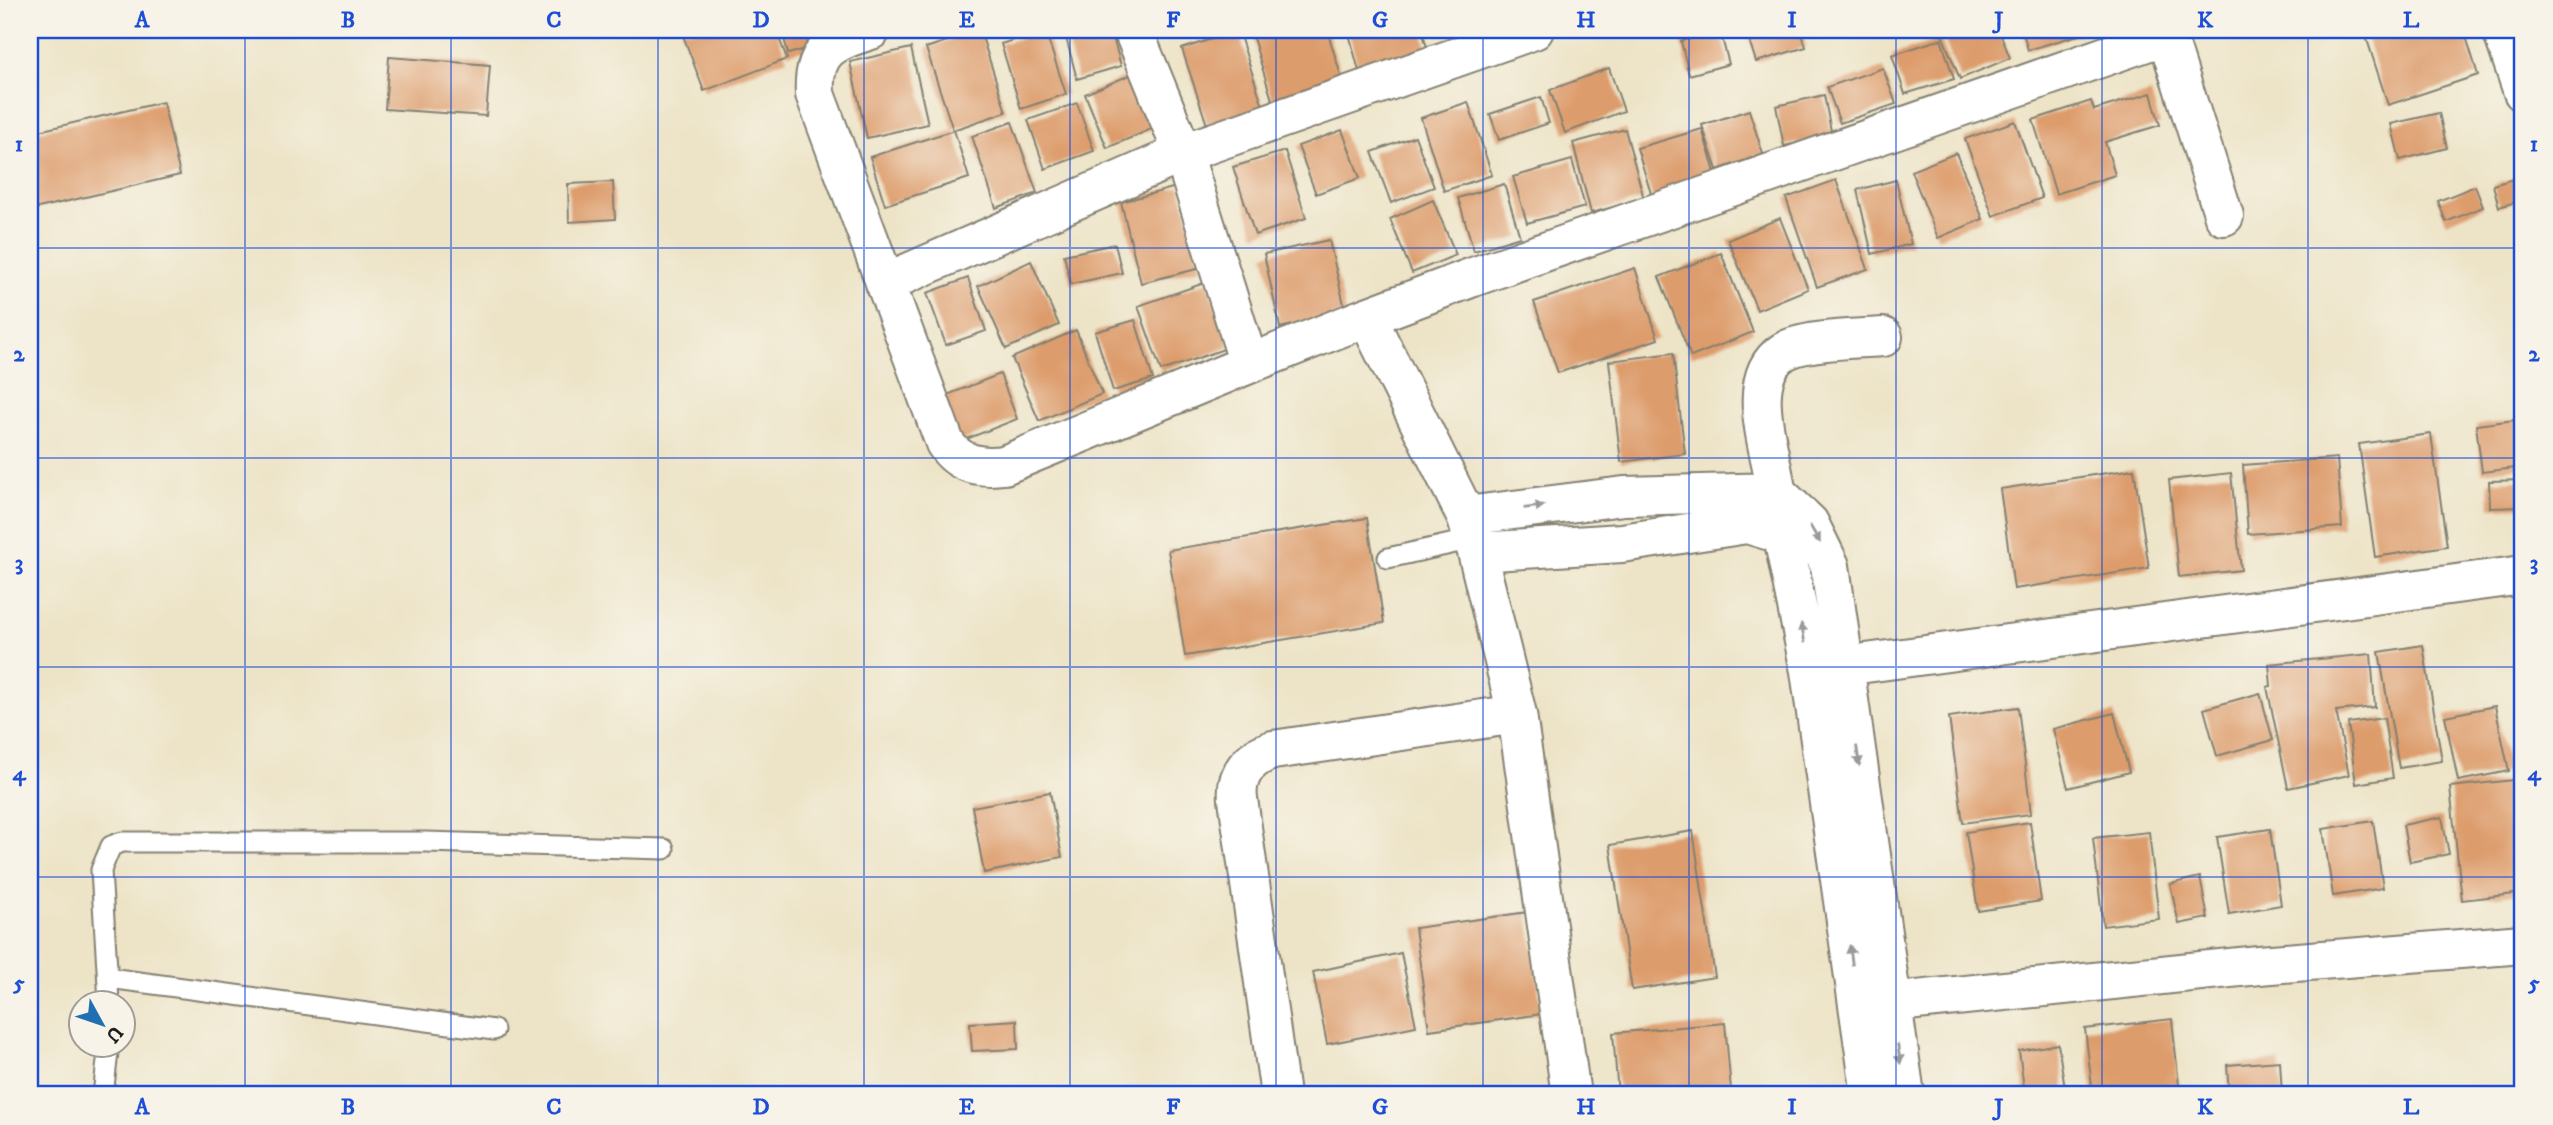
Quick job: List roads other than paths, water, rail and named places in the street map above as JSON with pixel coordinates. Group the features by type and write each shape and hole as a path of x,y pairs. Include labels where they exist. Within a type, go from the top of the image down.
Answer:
{"street":[{"path":"871,30 840,40 827,49 817,62 814,73 815,94 945,443 958,459 979,466 1004,465 1367,317 2166,32 2224,216"},
{"path":"1133,30 1183,153 1249,364"},
{"path":"885,283 1183,153 1534,30"},
{"path":"2502,30 2523,92"},
{"path":"1367,317 1472,536 1517,714 1571,1095"},
{"path":"1777,533 1776,492 1761,399 1769,368 1783,351 1813,344 1883,337"},
{"path":"1472,536 1624,496 1776,492 1804,517 1825,550 1828,668 1875,1004 1905,1095"},
{"path":"1622,543 1624,496"},
{"path":"1472,536 1622,543 1747,524 1777,533 1784,542 1828,668"},
{"path":"1828,668 2523,575"},
{"path":"1280,1095 1238,799 1237,788 1243,771 1255,757 1273,750 1517,714"},
{"path":"1875,1004 2246,966 2523,944"},
{"path":"1871,1095 1875,1004"}],"lane":[{"path":"1388,558 1472,536"},
{"path":"108,988 101,870 111,846 122,842 426,842 664,849"},
{"path":"108,978 494,1030"},
{"path":"103,1095 107,1058"}]}
